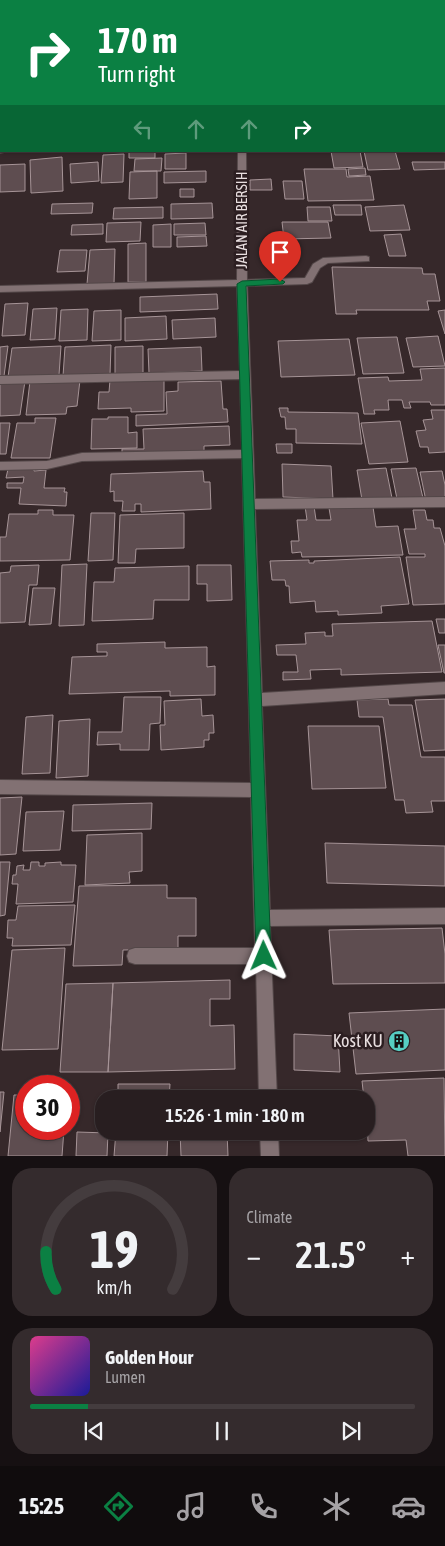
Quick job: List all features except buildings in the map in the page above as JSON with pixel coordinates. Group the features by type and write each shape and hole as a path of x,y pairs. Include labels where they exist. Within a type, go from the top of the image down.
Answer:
{"street":[{"name":"JALAN AIR BERSIH","path":"242,152 242,284 268,1090"},
{"path":"0,289 307,281 316,266 326,260 366,259"},
{"path":"0,380 245,375"},
{"path":"0,466 47,465 82,457 247,454"},
{"path":"249,504 445,502"},
{"path":"255,700 445,688"},
{"path":"0,787 258,790"},
{"path":"263,918 445,916"},
{"path":"135,956 264,956"},
{"path":"269,1140 270,1156"}],"place":[{"name":"Kost KU","path":"399,1041"}],"route":[{"path":"264,956 242,284 280,282"}]}
